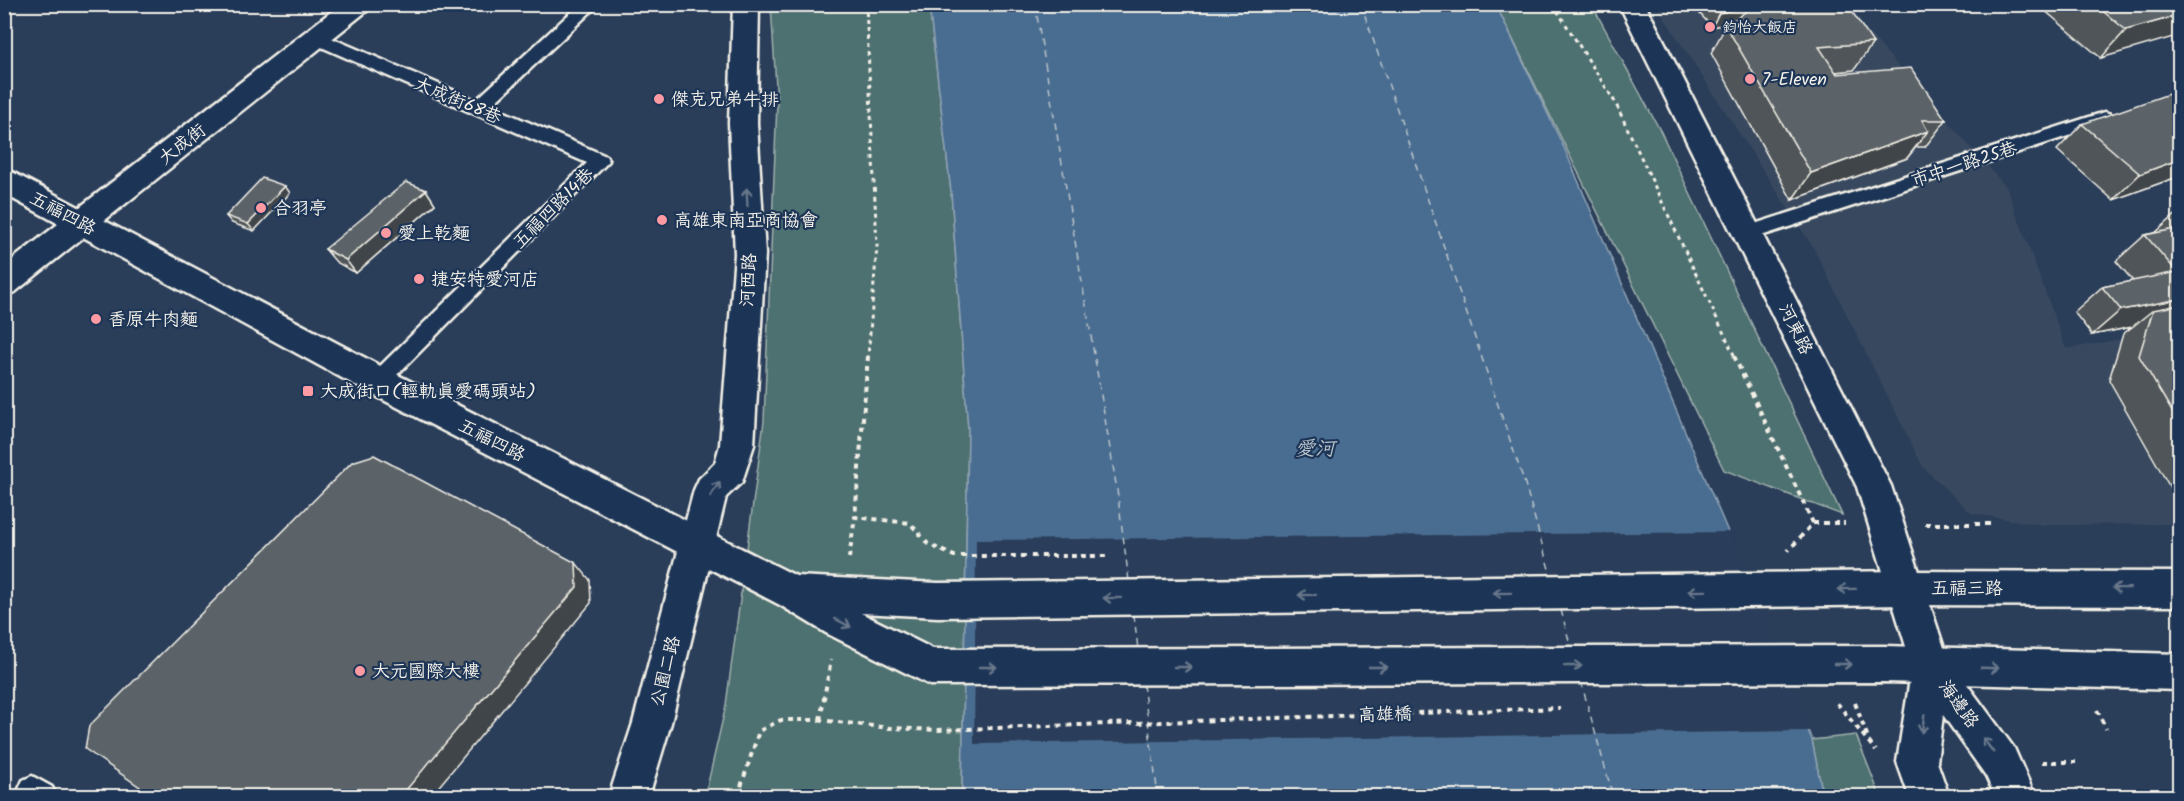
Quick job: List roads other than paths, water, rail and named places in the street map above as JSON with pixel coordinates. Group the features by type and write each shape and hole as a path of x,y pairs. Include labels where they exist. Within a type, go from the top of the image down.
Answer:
{"street":[{"name":"大成街","path":"4,283 359,4"},
{"name":"河西路","path":"697,544 711,490 730,471 737,445 750,254 743,123 746,4"},
{"name":"河東路","path":"1632,4 1749,233 1874,486 1888,524 1931,666"},
{"name":"五福四路","path":"4,181 378,381 792,593 838,621 930,667 1931,666"},
{"name":"公園二路","path":"629,796 654,711 697,544"},
{"name":"五福三路","path":"938,600 1906,588 2180,589"},
{"name":"五福四路","path":"792,593 938,600"},
{"path":"1931,666 2180,672"},
{"name":"海邊路","path":"1929,796 1917,762 1931,666"},
{"name":"海邊路","path":"1931,666 2000,762 2015,796"}],"lane":[{"path":"478,108 591,4"},
{"name":"大成街68巷","path":"316,38 600,161"},
{"name":"市中一路25巷","path":"1749,233 2123,112"},
{"name":"五福四路14巷","path":"378,381 600,161"}],"water":[{"name":"愛河","path":"929,5 1496,5 1565,150 1729,534 1812,740 1823,796 962,796 968,429 951,192"}],"place":[{"name":"鈞怡大飯店","path":"1710,27"},
{"name":"7-Eleven","path":"1750,79"},
{"name":"傑克兄弟牛排","path":"659,99"},
{"name":"合羽亭","path":"261,208"},
{"name":"高雄東南亞商協會","path":"662,220"},
{"name":"愛上乾麵","path":"386,233"},
{"name":"捷安特愛河店","path":"419,279"},
{"name":"香原牛肉麵","path":"96,319"},
{"name":"大成街口(輕軌真愛碼頭站)","path":"308,391"},
{"name":"大元國際大樓","path":"360,671"}]}
